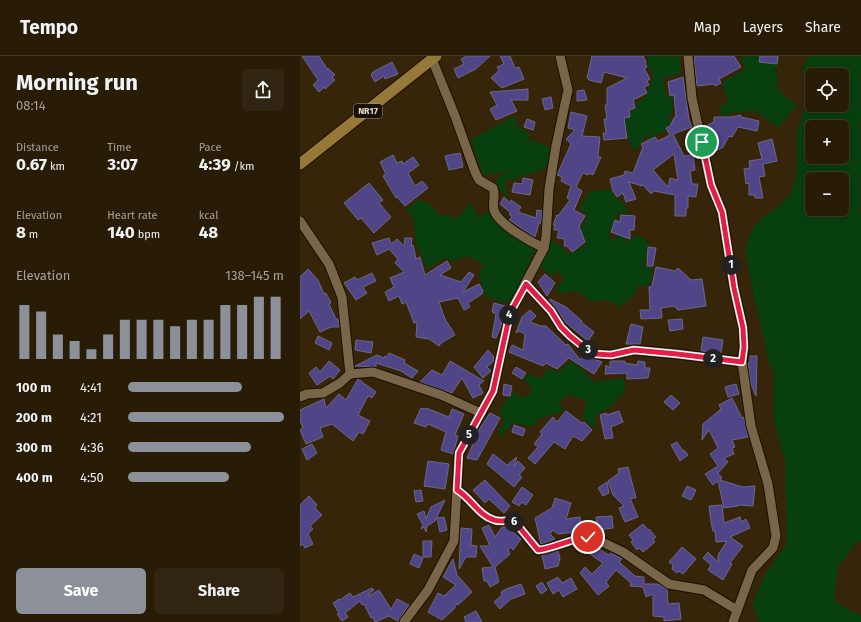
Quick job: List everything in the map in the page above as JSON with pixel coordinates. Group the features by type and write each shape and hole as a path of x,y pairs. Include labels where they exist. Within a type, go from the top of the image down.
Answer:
{"main road":[{"name":"NR17","path":"300,164 434,57"}],"street":[{"path":"404,622 428,590 454,541 459,453 493,391 510,313 544,248 550,182 568,90 560,56"},
{"path":"688,56 692,98 711,185 722,212 734,288 743,328 744,347 742,362 751,426 768,484 776,536 773,548 752,570 733,622"},
{"path":"434,57 478,178 494,188 494,209 496,213 524,239 544,248"},
{"path":"300,221 328,264 342,298 350,374"},
{"path":"526,284 551,311 561,327 586,349 596,354 611,355 634,350 742,362"},
{"path":"300,397 307,394 323,393 340,383 350,374 373,372 441,395 481,413"},
{"path":"457,490 466,495 481,513 494,521 513,521 538,550 588,537 623,552 669,584 704,590 737,610"}],"green space":[{"path":"647,56 680,56 680,74 663,77 666,95 673,98 672,113 668,117 671,122 665,131 650,138 645,136 639,147 632,149 624,119 631,117 630,112 637,107 637,102 646,96 654,75 649,68"},
{"path":"745,56 779,57 775,71 777,74 778,90 797,105 778,128 756,111 731,113 722,117 719,107 728,102 722,83 746,68 740,59"},
{"path":"809,56 861,56 861,541 856,543 838,567 834,602 861,616 861,622 759,622 753,605 763,578 787,543 785,461 774,423 774,371 769,365 747,264 746,246 748,237 752,230 763,218 787,198 791,191 797,167 798,126 805,104 805,112 849,112 849,68 805,68 805,83 802,71"},
{"path":"514,116 518,126 530,134 527,139 550,147 546,168 515,179 505,180 508,197 499,190 496,179 507,171 483,176 471,141 468,141"},
{"path":"609,189 618,200 623,202 628,212 616,216 608,236 612,241 621,234 626,242 638,235 649,242 644,265 653,269 650,285 637,287 633,296 620,307 607,300 590,301 577,291 557,293 557,286 565,280 557,271 552,276 540,267 551,240 570,254 587,245 581,228 588,217 580,208 589,192"},
{"path":"418,200 429,203 440,216 446,214 455,219 471,203 479,218 489,210 495,219 536,248 510,304 486,297 479,275 483,265 468,256 452,262 447,257 427,269 415,241 414,220 406,209"},
{"path":"574,362 594,382 623,378 626,390 610,407 596,415 595,429 582,418 587,401 573,396 570,393 559,402 564,411 538,419 534,427 513,423 501,436 498,431 505,421 500,414 503,404 514,393 524,398 533,390 524,379 530,374 541,379 547,369 561,372 563,366"}],"building":[{"path":"302,56 319,56 327,69 328,68 335,75 332,77 335,80 319,92 313,85 318,80"},
{"path":"467,56 490,56 476,69 458,78 454,69 464,64 461,59"},
{"path":"500,56 510,56 515,68 519,67 524,79 502,88 491,78 499,70 497,67 504,64"},
{"path":"592,56 643,56 646,62 647,67 644,68 650,79 647,81 649,85 644,87 647,93 633,100 635,108 629,110 630,117 624,118 627,138 604,140 603,133 606,133 604,119 607,119 605,105 607,105 607,88 627,78 604,72 601,83 589,80 587,78"},
{"path":"734,56 741,67 719,79 721,83 715,86 714,84 697,86 694,57"},
{"path":"760,56 778,56 777,64 759,62"},
{"path":"392,62 398,74 385,79 384,76 375,82 371,75 373,72"},
{"path":"683,77 689,120 692,127 673,134 684,156 693,155 695,170 690,171 692,184 698,184 696,197 688,196 686,216 675,216 675,195 654,191 651,194 642,184 642,186 629,182 636,199 626,202 623,193 617,197 613,191 610,179 624,175 625,171 633,173 643,147 641,144 655,137 658,141 670,135 666,128 670,126 676,117 674,95 670,96 668,82","holes":["674,154 678,180 670,178 668,187 653,170"]},
{"path":"528,89 528,100 511,100 517,111 496,120 490,109 497,105 490,92"},
{"path":"584,90 587,100 577,101 577,91"},
{"path":"551,97 553,108 545,110 542,99"},
{"path":"571,112 587,116 582,136 600,137 598,157 601,157 593,175 583,173 576,187 582,191 574,210 585,216 579,226 585,242 572,252 567,246 564,246 565,239 557,238 559,230 554,230 555,225 553,225 557,215 558,216 570,200 567,198 571,186 561,181 562,177 557,175 571,144 566,139 575,130 568,128"},
{"path":"741,115 741,117 759,121 757,131 738,127 732,137 729,136 723,147 710,154 705,129 707,128 706,126 714,122 714,117 732,117"},
{"path":"527,119 535,122 533,130 524,127"},
{"path":"772,139 777,161 763,164 765,176 759,177 763,198 755,198 755,195 749,195 749,183 746,184 744,169 750,168 749,161 762,159 758,143"},
{"path":"460,153 463,167 449,170 445,156"},
{"path":"393,155 397,163 402,161 403,164 413,157 419,165 408,173 415,186 422,181 428,188 405,206 397,197 396,198 383,176 386,174 380,162"},
{"path":"523,178 533,180 530,195 512,192 514,183 522,184"},
{"path":"369,183 383,200 379,203 391,217 374,233 361,218 358,220 344,203"},
{"path":"504,197 510,203 511,200 521,207 518,212 536,218 537,210 542,211 541,223 539,223 535,237 509,220 512,217 509,214 511,213 500,204"},
{"path":"621,215 635,216 634,230 630,230 630,239 611,232 615,220 620,222"},
{"path":"389,238 391,244 397,239 404,246 405,238 412,238 411,246 413,245 416,259 420,257 425,275 447,261 451,268 440,275 461,282 469,272 474,275 463,292 479,284 483,291 482,294 468,303 470,307 464,310 458,298 439,302 445,319 455,335 441,343 439,346 429,339 416,337 417,322 414,323 406,302 402,304 399,296 389,301 385,292 394,287 390,278 404,272 395,263 398,259 389,249 377,255 372,243"},
{"path":"648,247 656,248 653,266 647,266"},
{"path":"656,267 675,271 678,268 691,280 702,279 706,306 678,310 674,306 661,308 662,318 641,319 640,310 650,310 649,287 652,286"},
{"path":"308,269 318,280 324,294 326,293 331,303 329,304 336,319 338,319 339,327 331,327 320,332 309,311 300,319 300,277"},
{"path":"372,273 376,281 363,287 367,293 356,300 344,283 355,277 357,280"},
{"path":"545,274 555,283 547,296 538,282"},
{"path":"550,299 566,307 594,332 588,341 566,323 549,300"},
{"path":"494,303 505,306 501,318 503,318 501,326 496,338 492,337 496,314 492,312"},
{"path":"530,310 536,316 530,322 541,326 546,326 566,345 568,344 580,360 584,355 602,362 594,374 569,358 557,369 546,363 543,366 509,352 512,345 523,350 525,334 519,331 516,333 522,317"},
{"path":"682,319 683,329 670,331 668,320"},
{"path":"631,324 643,327 640,344 626,344"},
{"path":"318,336 332,343 329,350 315,343"},
{"path":"703,337 723,340 721,353 701,351"},
{"path":"356,340 373,342 371,353 355,350"},
{"path":"488,350 494,357 493,362 487,367 491,371 483,378 474,367"},
{"path":"389,353 405,360 404,363 418,371 412,378 401,371 376,363 376,367 355,366 377,355 384,358 385,356 387,357"},
{"path":"750,356 757,356 756,396 751,385 748,363 750,363"},
{"path":"329,361 340,370 333,379 330,376 317,385 309,373 316,367 320,372"},
{"path":"450,361 484,381 479,385 483,393 473,398 462,378 452,393 420,382 432,370 442,375"},
{"path":"610,361 625,361 625,363 637,365 638,361 645,362 645,368 650,368 648,378 627,379 627,373 605,374 606,365 610,368"},
{"path":"516,367 526,373 522,379 512,373"},
{"path":"358,379 376,392 372,398 368,396 358,415 370,421 363,434 359,432 353,441 332,424 320,428 323,437 306,444 300,430 303,428 300,420 300,410 324,399 326,408 339,394 346,400"},
{"path":"504,384 512,386 510,396 503,395"},
{"path":"736,384 739,394 728,397 725,387"},
{"path":"671,395 680,403 673,410 664,402"},
{"path":"732,398 742,418 744,417 748,437 732,440 735,447 732,448 734,454 724,458 728,462 718,473 722,478 720,480 743,487 755,486 753,506 738,505 724,508 718,481 713,485 705,474 718,466 710,454 718,448 709,430 702,440 703,424 721,409 719,405"},
{"path":"421,408 426,408 449,417 452,409 464,414 455,435 458,436 453,454 441,450 446,432 428,424 426,427 414,423"},
{"path":"566,411 582,423 584,422 592,430 582,441 573,436 565,449 554,442 535,464 528,458 538,447 534,444 542,434 540,432 553,417 557,422"},
{"path":"619,411 623,422 611,427 613,438 605,439 600,415 606,413 607,415"},
{"path":"490,413 500,418 477,460 467,458 473,444 479,440 475,436"},
{"path":"514,425 525,429 523,436 512,432"},
{"path":"677,442 683,451 684,450 688,455 680,461 671,445"},
{"path":"312,444 317,453 307,460 302,449"},
{"path":"493,454 507,465 517,457 514,466 518,461 525,468 519,475 522,477 514,487 487,464"},
{"path":"428,461 449,464 445,489 424,486"},
{"path":"628,467 636,498 630,498 638,517 625,522 619,508 624,506 613,495 608,481 619,473 618,469"},
{"path":"485,480 510,506 504,513 489,499 485,503 473,490"},
{"path":"607,482 609,493 603,496 598,488"},
{"path":"687,486 696,490 691,500 682,496"},
{"path":"522,487 533,495 526,505 522,502 519,506 512,502"},
{"path":"421,490 423,501 416,502 414,491"},
{"path":"309,496 317,505 315,508 322,515 310,526 313,529 308,534 313,544 305,548 303,544 300,546 300,505"},
{"path":"555,498 571,503 566,519 580,517 582,531 558,534 553,530 550,534 555,539 541,544 535,518 552,508"},
{"path":"445,500 435,521 427,526 426,532 424,527 421,529 423,525 417,514 424,511 426,519 431,507"},
{"path":"722,505 724,523 740,517 741,522 746,519 750,528 730,537 743,546 730,563 732,564 723,580 708,570 711,565 703,558 708,552 718,562 718,555 727,541 716,542 715,531 713,531 711,522 709,506"},
{"path":"612,516 613,528 598,530 596,517"},
{"path":"444,517 447,530 440,532 437,518"},
{"path":"643,524 656,537 653,539 655,542 643,552 639,548 637,550 631,542 633,540 629,535"},
{"path":"489,525 495,537 502,527 507,527 521,539 513,550 511,547 508,549 510,554 495,567 499,582 490,587 487,581 484,581 482,568 493,567 480,546 490,546 482,528"},
{"path":"461,528 472,529 471,545 477,546 476,557 466,557 459,569"},
{"path":"423,541 432,541 431,557 423,557"},
{"path":"592,545 609,555 611,553 622,559 619,562 635,576 644,577 644,584 658,584 667,589 668,604 679,603 681,619 664,621 664,617 653,616 653,594 646,597 643,587 630,586 631,583 616,570 606,582 609,586 598,595 580,573 585,567 592,574 603,563 587,552"},
{"path":"682,547 696,559 683,574 679,571 677,573 672,569 673,565 669,562"},
{"path":"558,551 560,558 558,566 545,569 542,555"},
{"path":"414,554 423,558 419,568 410,564"},
{"path":"453,559 457,575 472,592 458,605 457,603 454,609 442,620 428,612 438,593 444,596 456,585 443,577"},
{"path":"558,577 562,583 571,578 577,589 563,597 559,590 553,594 547,583"},
{"path":"542,582 547,590 541,594 536,586"},
{"path":"521,584 525,594 511,599 500,609 494,602 502,595 501,592"},
{"path":"372,588 374,590 369,594 369,596 379,590 391,609 397,599 409,605 398,621 389,616 375,622 373,617 371,618 364,604 362,605 360,601 345,613 348,617 342,621 337,614 339,613 333,603 350,593 353,597"},
{"path":"476,611 482,622 466,622 464,617"}],"route":[{"path":"588,537 538,550 513,521 494,521 481,513 466,495 457,490 459,453 493,391 510,313 526,284 551,311 561,327 570,336 586,349 596,354 611,355 634,350 742,362 744,347 743,328 734,288 722,212 711,185 702,142"}]}
